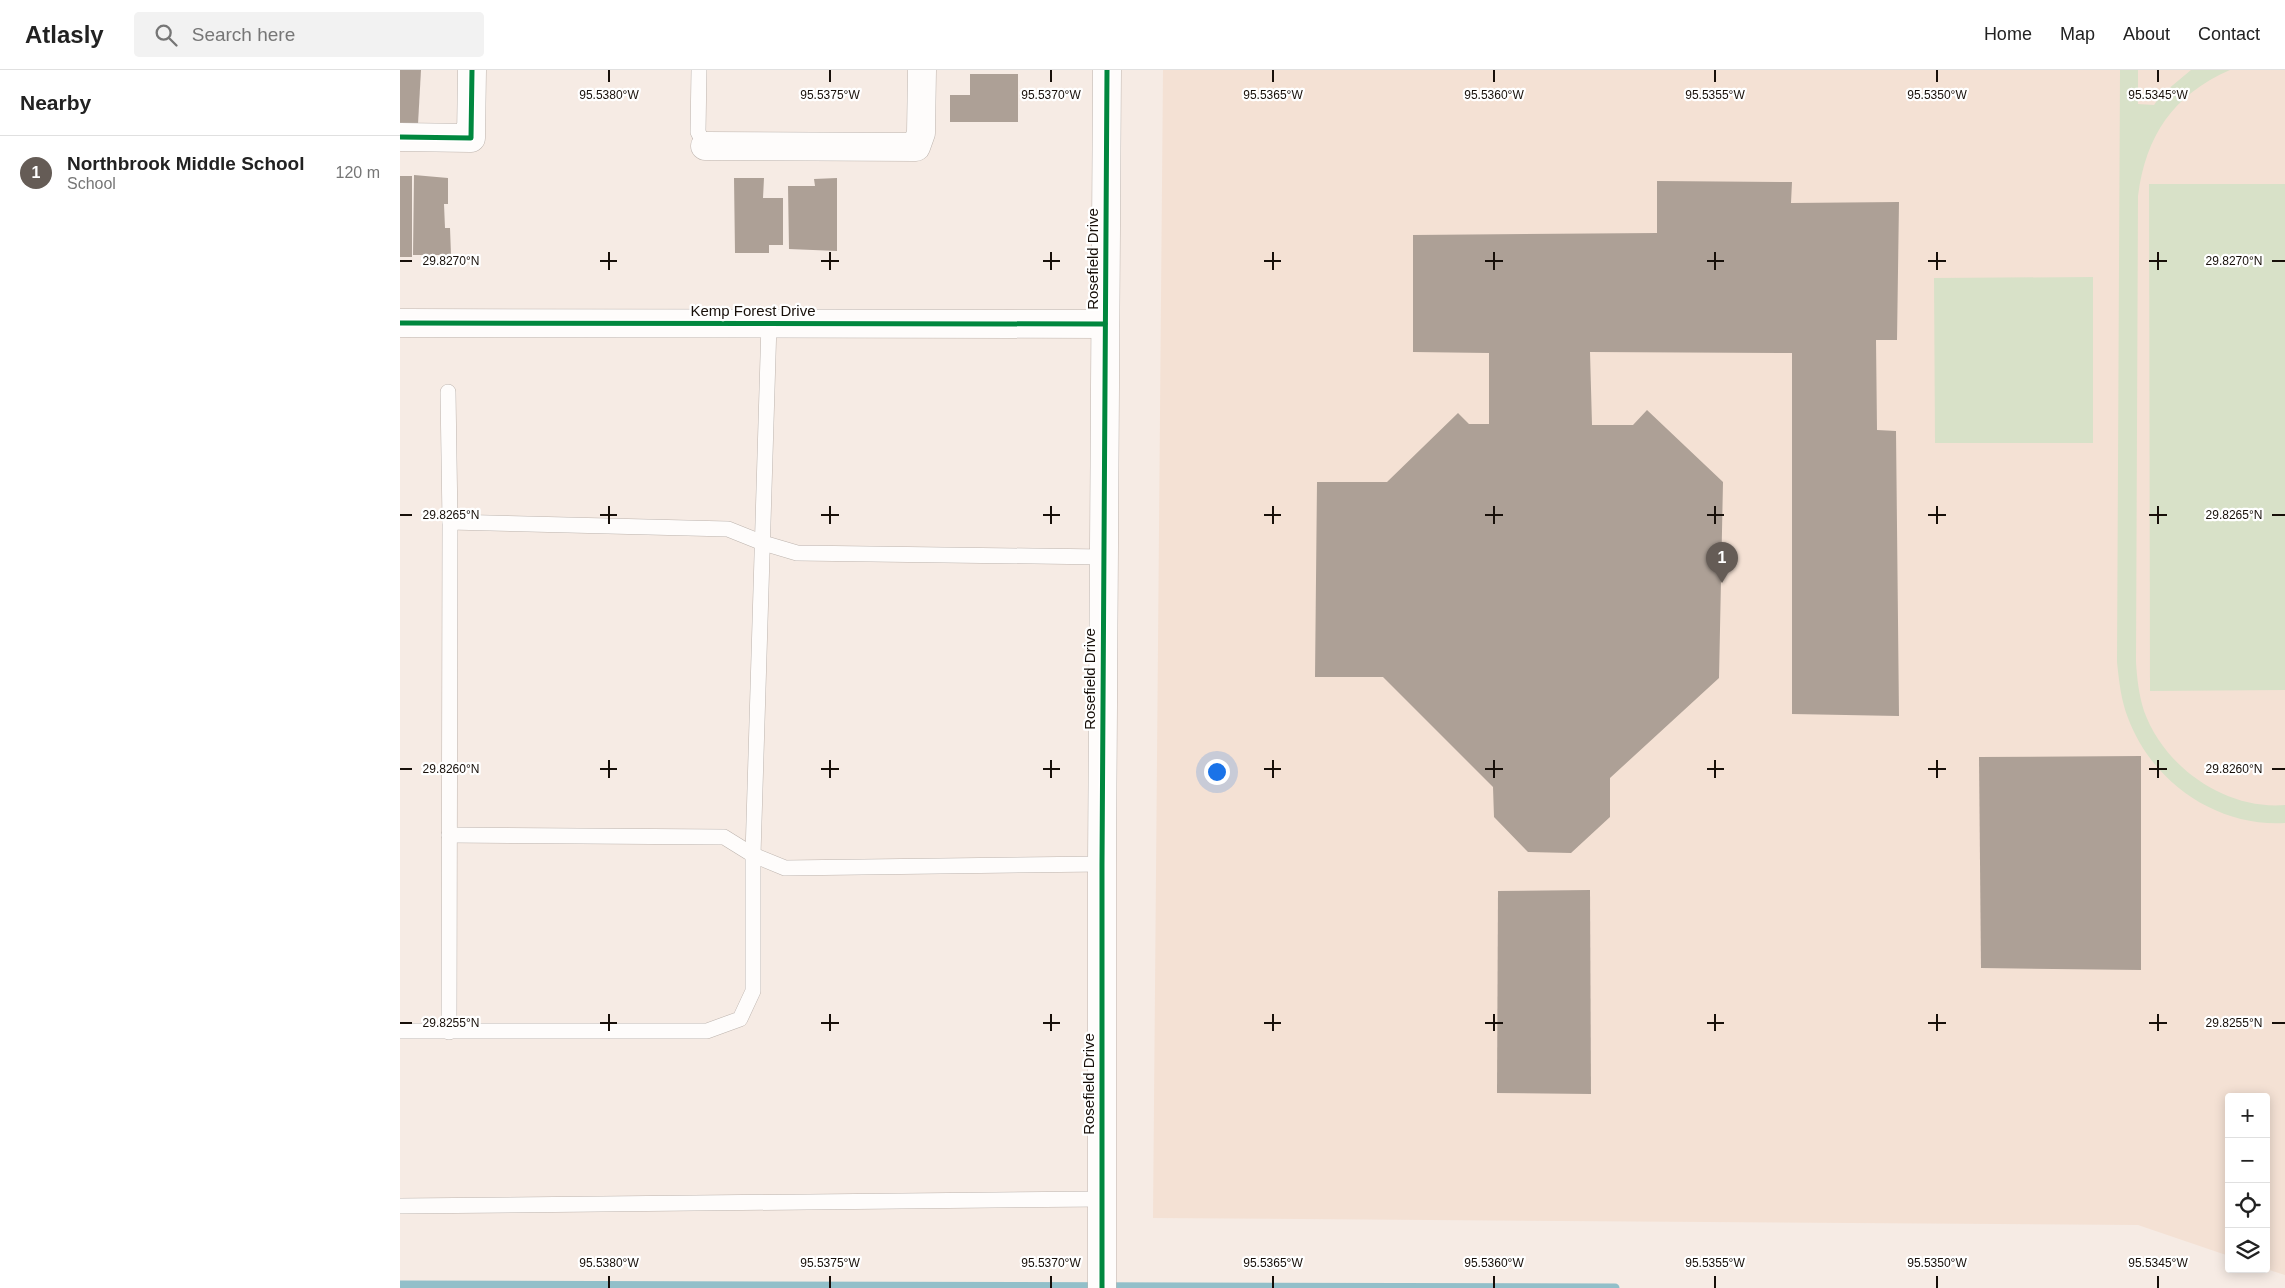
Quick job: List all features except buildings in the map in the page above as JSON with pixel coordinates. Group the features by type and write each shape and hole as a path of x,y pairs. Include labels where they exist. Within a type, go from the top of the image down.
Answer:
{"street":[{"path":"400,137 471,138 472,70"},
{"path":"705,146 916,147 921,133 922,70"},
{"name":"Rosefield Drive","path":"1102,1288 1102,864 1107,70"},
{"name":"Kemp Forest Drive","path":"400,323 1105,324"}],"lane":[{"path":"699,70 698,132 705,146"},
{"path":"400,1031 707,1031 740,1018 753,991 753,855 769,324"},
{"path":"448,392 450,522 449,1032"},
{"path":"450,522 728,529 763,543 797,553 1104,556"},
{"path":"449,835 724,837 753,855 785,868 1102,864"},
{"path":"400,1206 1102,1199"}],"shaded area":[{"path":"1163,70 2285,70 2285,1275 2270,1270 2270,1093 2225,1093 2225,1255 2138,1225 1153,1218"}],"green space":[{"path":"2120,70 2138,70 2138,104 2154,105 2161,95 2191,70 2230,70 2210,80 2193,92 2178,105 2166,120 2148,154 2138,196 2136,662 2141,699 2153,731 2166,750 2182,767 2200,781 2219,792 2240,800 2263,805 2285,805 2285,823 2259,822 2235,817 2211,808 2190,796 2170,780 2153,762 2139,741 2128,718 2122,697 2117,662"},
{"path":"2149,184 2285,184 2285,690 2150,691"},
{"path":"2093,277 2093,443 1935,443 1934,278"}],"waterway":[{"path":"400,1285 1615,1288"}],"cycle path":[{"path":"400,137 471,138 472,70"},
{"path":"1102,1288 1102,864 1107,70"},
{"path":"400,323 1105,324"}],"place":[{"name":"Northbrook Middle School","path":"1722,583"}]}
